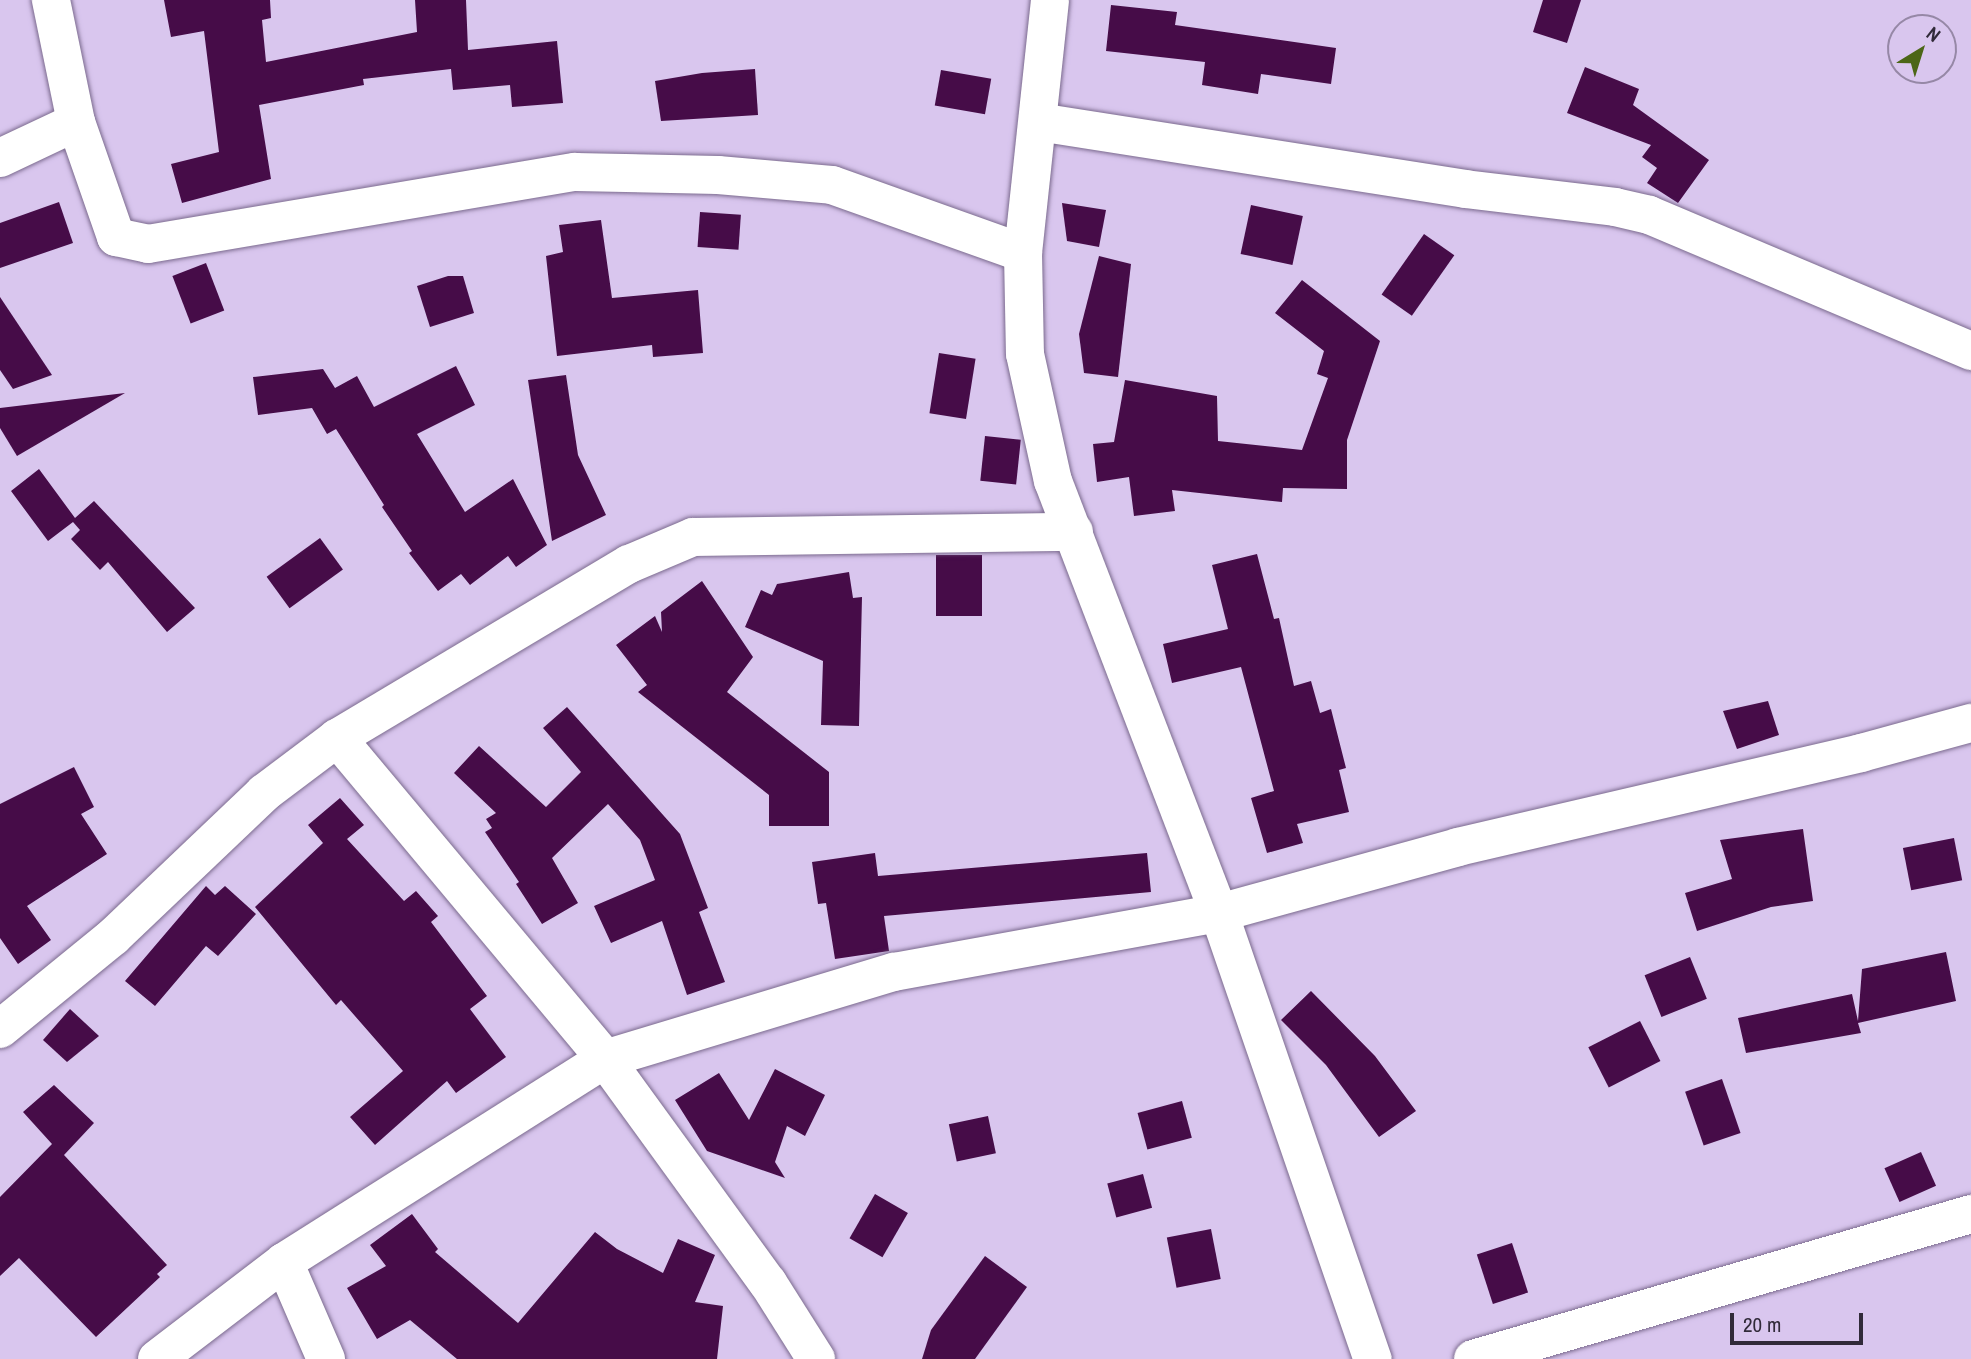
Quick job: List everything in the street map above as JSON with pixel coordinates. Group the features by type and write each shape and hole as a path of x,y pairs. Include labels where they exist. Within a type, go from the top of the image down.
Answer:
{"street":[{"path":"51,0 76,122 116,237 148,244 575,172 718,175 832,185 1023,253"},
{"path":"1050,0 1023,253 1026,354 1053,481 1219,913 1373,1359"},
{"path":"0,158 76,122"},
{"path":"1038,122 1465,189 1615,206 1649,215 1971,351"},
{"path":"0,1029 113,937 264,793 337,738 629,565 693,537 1074,532"},
{"path":"157,1359 284,1262 605,1059 894,972 1219,913 1458,847 1861,753 1971,723"},
{"path":"337,738 605,1059 768,1283 816,1359"},
{"path":"1473,1359 1971,1214"},
{"path":"284,1262 326,1359"}],"building":[{"path":"164,0 270,0 271,18 262,20 266,62 417,32 415,0 466,0 468,50 557,41 563,103 512,107 510,85 453,90 451,69 363,79 364,85 259,105 271,179 182,203 171,164 219,152 204,31 171,37"},
{"path":"1543,0 1581,0 1567,43 1533,32"},
{"path":"1111,5 1177,12 1175,25 1336,48 1331,84 1261,74 1258,94 1202,85 1205,62 1106,51"},
{"path":"1585,67 1639,89 1633,105 1709,160 1678,203 1647,183 1657,168 1642,157 1651,145 1567,113"},
{"path":"755,69 758,115 661,121 655,81 702,73"},
{"path":"941,70 991,79 985,114 935,105"},
{"path":"59,202 73,243 0,268 0,223"},
{"path":"1062,203 1106,210 1099,247 1067,241"},
{"path":"1251,205 1303,216 1292,265 1241,254"},
{"path":"700,212 741,215 738,250 698,247"},
{"path":"601,220 612,298 698,290 703,353 653,357 652,345 557,356 546,256 563,252 559,225"},
{"path":"1424,234 1454,255 1412,316 1382,295"},
{"path":"1099,256 1131,264 1118,377 1084,373 1079,334"},
{"path":"206,263 224,311 191,324 172,276"},
{"path":"448,276 463,276 474,313 430,327 417,286"},
{"path":"1302,280 1380,341 1347,440 1347,489 1283,488 1282,502 1172,490 1175,511 1134,516 1129,477 1097,482 1093,444 1114,442 1125,380 1217,396 1218,441 1302,450 1328,378 1317,374 1324,351 1275,313"},
{"path":"0,297 52,375 13,389 0,370"},
{"path":"939,353 976,359 966,419 929,413"},
{"path":"456,366 475,405 417,434 465,512 513,479 547,545 516,567 508,556 470,585 461,574 438,591 409,553 412,551 382,507 384,505 336,429 327,434 312,408 258,415 253,377 323,369 335,388 357,376 374,407"},
{"path":"566,375 578,455 606,515 552,541 528,380"},
{"path":"125,393 17,456 0,428 0,408"},
{"path":"985,436 1021,440 1016,485 980,481"},
{"path":"39,469 75,518 94,501 195,608 167,632 108,562 100,570 71,539 80,530 73,522 48,541 11,491"},
{"path":"320,538 343,570 290,608 267,577"},
{"path":"1257,554 1274,619 1279,618 1294,686 1311,681 1320,713 1331,709 1346,768 1339,770 1349,812 1297,824 1303,843 1267,853 1251,798 1274,791 1241,667 1172,683 1163,644 1228,629 1212,565"},
{"path":"936,555 982,555 982,616 936,616"},
{"path":"849,572 853,598 862,597 859,726 821,725 823,661 745,627 761,590 772,595 777,584"},
{"path":"702,581 753,657 727,692 829,772 829,826 769,826 769,795 638,692 647,685 616,645 655,616 662,632 661,612"},
{"path":"1768,701 1779,735 1737,749 1723,711"},
{"path":"567,707 680,834 708,908 699,912 725,982 687,995 662,921 611,943 594,906 655,880 640,840 608,804 552,858 578,903 542,924 516,884 519,882 485,832 492,828 486,819 496,813 454,773 479,746 546,807 581,772 543,728"},
{"path":"74,767 94,807 81,814 107,854 27,906 51,940 18,964 0,938 0,804"},
{"path":"340,798 364,825 347,839 404,901 416,891 438,916 431,922 487,996 470,1009 506,1057 456,1093 447,1081 375,1145 350,1117 403,1071 341,1000 336,1005 255,907 323,843 308,825"},
{"path":"1803,829 1813,901 1771,907 1697,931 1685,893 1732,879 1720,840"},
{"path":"1954,838 1962,880 1911,890 1903,848"},
{"path":"875,853 878,876 1147,853 1151,892 884,916 889,951 835,959 826,903 818,904 812,862"},
{"path":"206,886 215,895 225,886 256,914 218,956 206,946 155,1006 125,981"},
{"path":"1946,952 1956,1001 1858,1023 1861,1033 1746,1053 1738,1018 1852,994 1858,1021 1862,969"},
{"path":"1690,957 1707,999 1661,1017 1645,975"},
{"path":"1311,991 1375,1056 1416,1111 1379,1137 1326,1065 1281,1020"},
{"path":"70,1009 99,1036 67,1062 43,1040"},
{"path":"1640,1021 1660,1061 1609,1087 1588,1047"},
{"path":"775,1069 825,1095 805,1136 787,1126 775,1162 785,1178 707,1151 675,1100 719,1073 749,1120"},
{"path":"1722,1079 1741,1133 1704,1146 1685,1092"},
{"path":"54,1085 94,1123 64,1155 167,1265 157,1274 160,1277 96,1337 19,1258 0,1276 0,1197 52,1144 23,1112"},
{"path":"1182,1101 1192,1138 1147,1150 1138,1113"},
{"path":"988,1116 996,1153 957,1161 949,1124"},
{"path":"1921,1152 1936,1186 1900,1202 1884,1168"},
{"path":"1143,1174 1152,1208 1116,1217 1107,1184"},
{"path":"875,1194 908,1213 882,1257 850,1238"},
{"path":"412,1214 438,1249 435,1252 518,1323 595,1232 617,1249 663,1273 678,1239 715,1255 695,1302 723,1306 717,1359 457,1359 410,1320 377,1339 347,1288 386,1266 370,1245"},
{"path":"1211,1229 1221,1279 1177,1288 1167,1238"},
{"path":"1512,1243 1528,1292 1493,1304 1477,1254"},
{"path":"985,1256 1027,1287 975,1359 922,1359 931,1330"}]}
